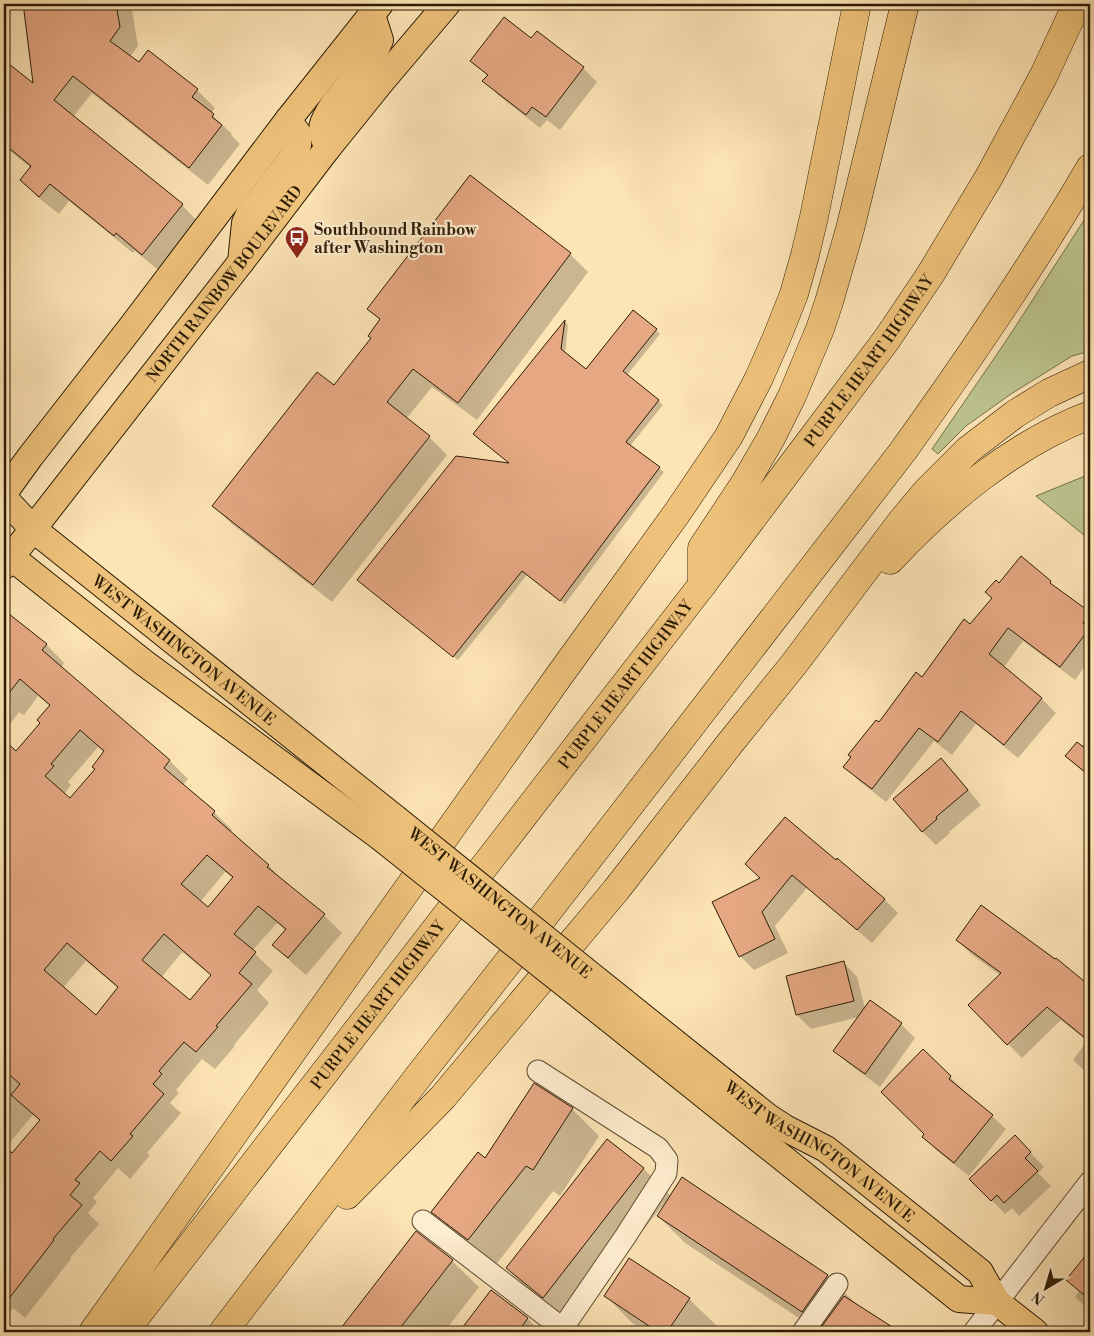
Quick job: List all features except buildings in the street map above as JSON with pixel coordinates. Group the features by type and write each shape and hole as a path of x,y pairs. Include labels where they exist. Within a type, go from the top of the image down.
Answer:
{"highway":[{"path":"845,62 848,4"},
{"path":"93,1332 677,513 729,436 759,378 794,294 814,217 857,4"},
{"path":"702,585 702,548 745,483 775,430 801,376 826,311 850,229 905,4"},
{"name":"PURPLE HEART HIGHWAY","path":"124,1332 702,585 887,339 930,276 970,210 1044,75 1077,4"},
{"path":"223,1332 903,451 952,383 1046,241 1090,168"},
{"path":"263,1281 443,1097 616,890 730,742 794,664 901,522 926,492 954,463 1015,414 1049,394 1090,374"},
{"path":"794,664 905,544 953,501 1019,451 1052,432 1090,415"}],"main road":[{"name":"NORTH RAINBOW BOULEVARD","path":"6,558 33,529 327,149 447,4"},
{"path":"327,149 322,131 327,114 375,51 380,40 376,9"},
{"path":"4,493 288,120 376,9"},
{"path":"241,262 245,223 249,214 294,155 298,145 300,135 288,120"},
{"name":"WEST WASHINGTON AVENUE","path":"4,498 33,529 388,827 616,1010 959,1299 997,1302"},
{"name":"WEST WASHINGTON AVENUE","path":"6,558 143,662 388,827"},
{"name":"WEST WASHINGTON AVENUE","path":"616,1010 768,1117 826,1150 980,1272 997,1302 1035,1332"}],"street":[{"path":"423,1221 563,1331 666,1173 667,1160 658,1148 538,1071"},
{"path":"974,1332 1090,1182"},
{"path":"803,1332 837,1284"}],"green space":[{"path":"1090,211 1090,351 1072,356 1011,394 966,426 938,454 932,449 1008,338"},
{"path":"1090,474 1090,540 1036,496"}],"place":[{"name":"Southbound Rainbow after Washington","path":"297,259"}]}
